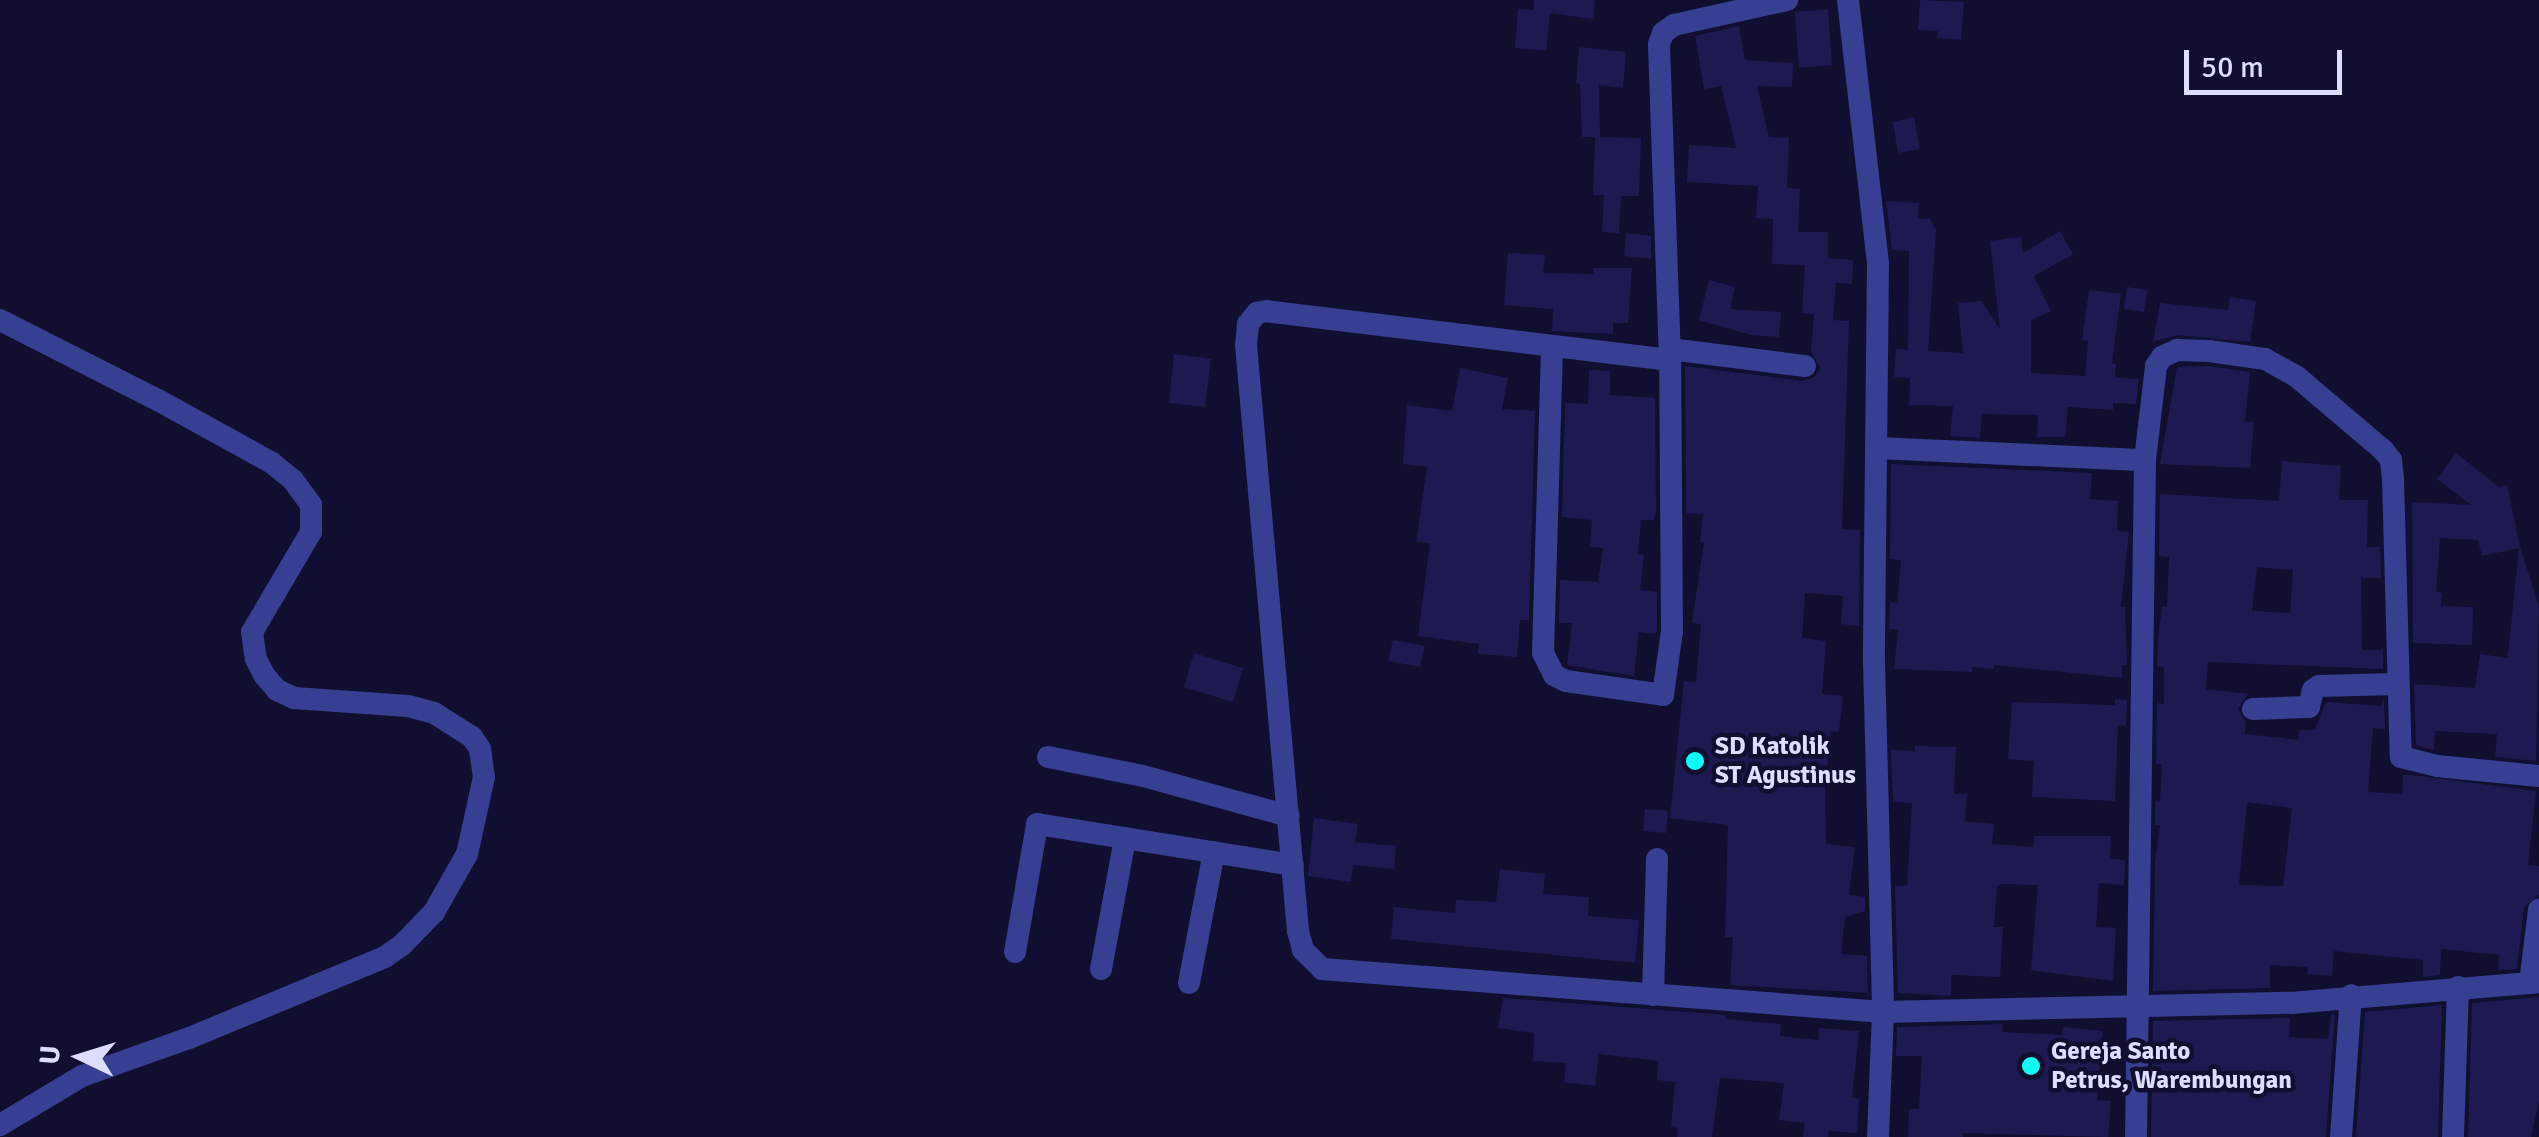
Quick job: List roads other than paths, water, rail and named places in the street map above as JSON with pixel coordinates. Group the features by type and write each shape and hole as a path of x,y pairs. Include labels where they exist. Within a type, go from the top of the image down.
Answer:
{"street":[{"path":"1552,349 1544,653 1554,675 1566,681 1658,696 1666,690 1672,631 1670,354 1659,44 1663,33 1674,25 1787,0"},
{"path":"1848,0 1878,264 1875,750 1883,1012 1878,1137"},
{"path":"1805,366 1552,349 1267,311 1257,313 1248,324 1246,345 1292,864 1304,950 1322,969 1883,1012 2291,1003 2535,982 2539,910"},
{"path":"0,320 158,400 272,463 293,480 304,492 313,518 311,532 252,632 256,659 264,675 277,690 315,703 408,706 434,714 472,737 480,748 484,777 467,854 434,912 402,945 385,957 188,1038 82,1076 0,1125"},
{"path":"2136,1137 2145,460 2156,366 2162,357 2177,350 2266,359 2296,376 2367,434 2391,460 2396,684 2402,757 2437,766 2539,776"},
{"path":"1877,448 2145,460"},
{"path":"2253,709 2309,707 2313,690 2319,686 2396,684"},
{"path":"1048,758 1142,776 1289,816"},
{"path":"1015,952 1037,824 1292,864"},
{"path":"1101,970 1125,838"},
{"path":"1189,983 1214,852"},
{"path":"1654,995 1658,859"},
{"path":"2453,1137 2458,987"},
{"path":"2341,1137 2352,995"}],"place":[{"name":"SD Katolik ST Agustinus","path":"1695,761"},
{"name":"Gereja Santo Petrus, Warembungan","path":"2031,1066"}]}
